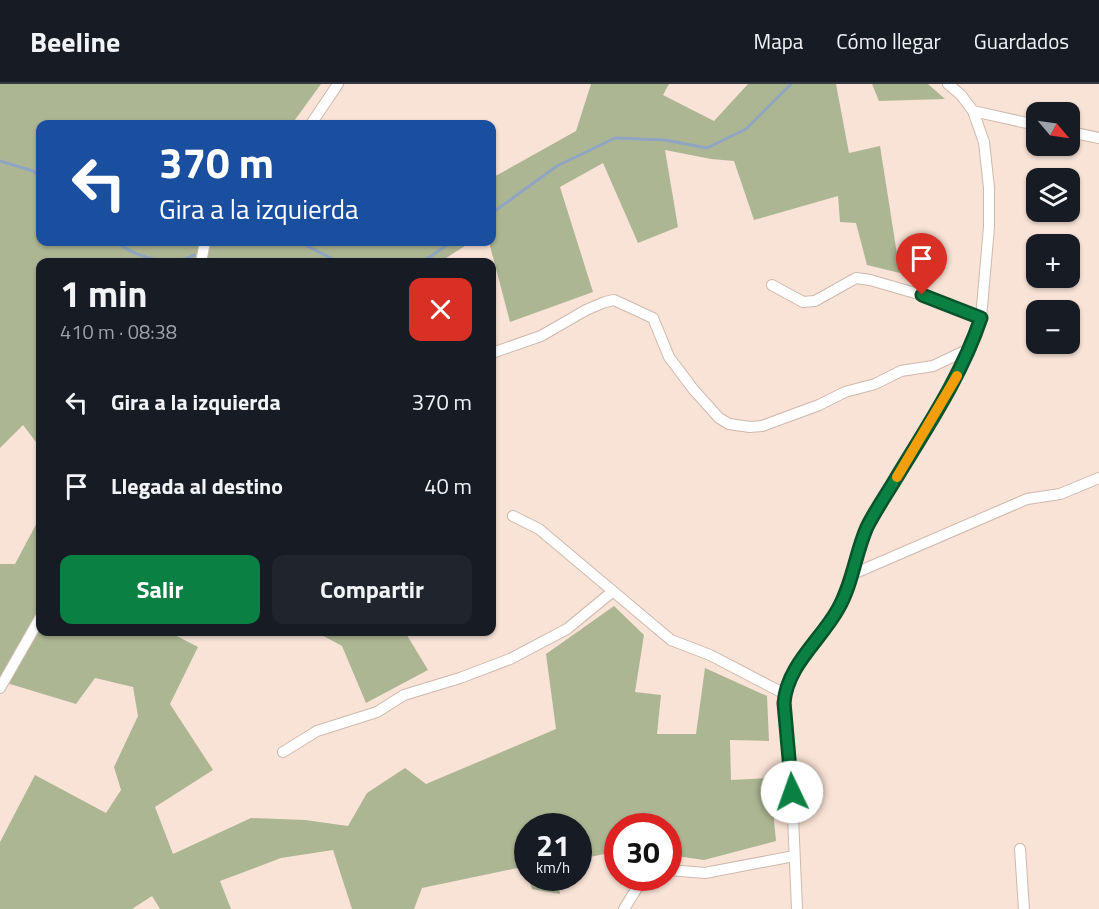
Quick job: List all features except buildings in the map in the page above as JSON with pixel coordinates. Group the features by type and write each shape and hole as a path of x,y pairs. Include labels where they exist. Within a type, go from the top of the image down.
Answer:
{"street":[{"path":"314,120 338,84"},
{"path":"797,909 785,694 792,675 804,655 836,612 846,594 867,527 952,387 971,348 981,318 989,227 989,188 984,142 973,111 961,95 948,84"},
{"path":"973,111 1026,123"},
{"path":"1080,134 1099,138"},
{"path":"772,285 803,302 815,301 856,278 870,280 922,295 981,318"},
{"path":"496,352 541,336 586,310 614,300 653,318 669,357 719,418 729,424 750,427 762,426 819,405 845,392 874,384 901,371 933,366 971,348"},
{"path":"853,574 1027,499 1059,494 1099,478"},
{"path":"513,516 539,529 672,640 710,655 785,694"},
{"path":"283,752 317,732 376,712 404,695 460,678 510,659 567,629 612,592"},
{"path":"0,688 36,625"},
{"path":"1020,849 1024,909"},
{"path":"682,871 705,873 794,856"},
{"path":"624,909 635,891"}],"green space":[{"path":"0,84 321,84 295,120 36,120 36,246 465,246 446,258 36,258 36,442 23,425 0,448"},
{"path":"591,84 669,84 663,95 714,121 748,84 836,84 849,153 880,146 900,273 867,265 856,223 840,222 838,196 754,220 734,161 665,150 678,227 638,243 603,163 560,187 593,292 510,322 496,269 496,258 493,258 490,246 496,246 496,176 576,131"},
{"path":"872,84 928,84 945,99 879,101"},
{"path":"36,525 36,636 177,636 198,647 170,704 213,770 155,807 173,854 251,818 305,820 348,826 367,793 405,768 426,784 556,729 546,654 614,606 644,635 635,692 661,695 657,734 696,734 705,668 767,696 769,741 730,740 731,780 770,778 776,841 704,860 682,857 682,813 604,813 604,854 592,856 592,813 514,813 514,869 422,888 414,909 352,909 333,850 281,858 220,881 231,909 160,909 152,896 132,909 0,909 0,842 35,775 106,813 121,790 114,767 138,716 133,687 95,678 76,704 0,681 0,564 15,564"},
{"path":"323,636 407,636 428,670 366,703 342,646"},
{"path":"543,891 559,891 560,894"}],"waterway":[{"path":"496,210 557,166 615,138 665,140 707,148 746,129 791,84"},
{"path":"0,161 36,173"},
{"path":"123,246 150,258"},
{"path":"308,246 330,258"},
{"path":"428,258 445,246"},
{"path":"187,258 194,255"}],"slow traffic":[{"path":"897,477 957,376"}],"route":[{"path":"792,792 784,703 792,675 846,594 867,527 952,387 971,348 981,318 922,295"}]}
